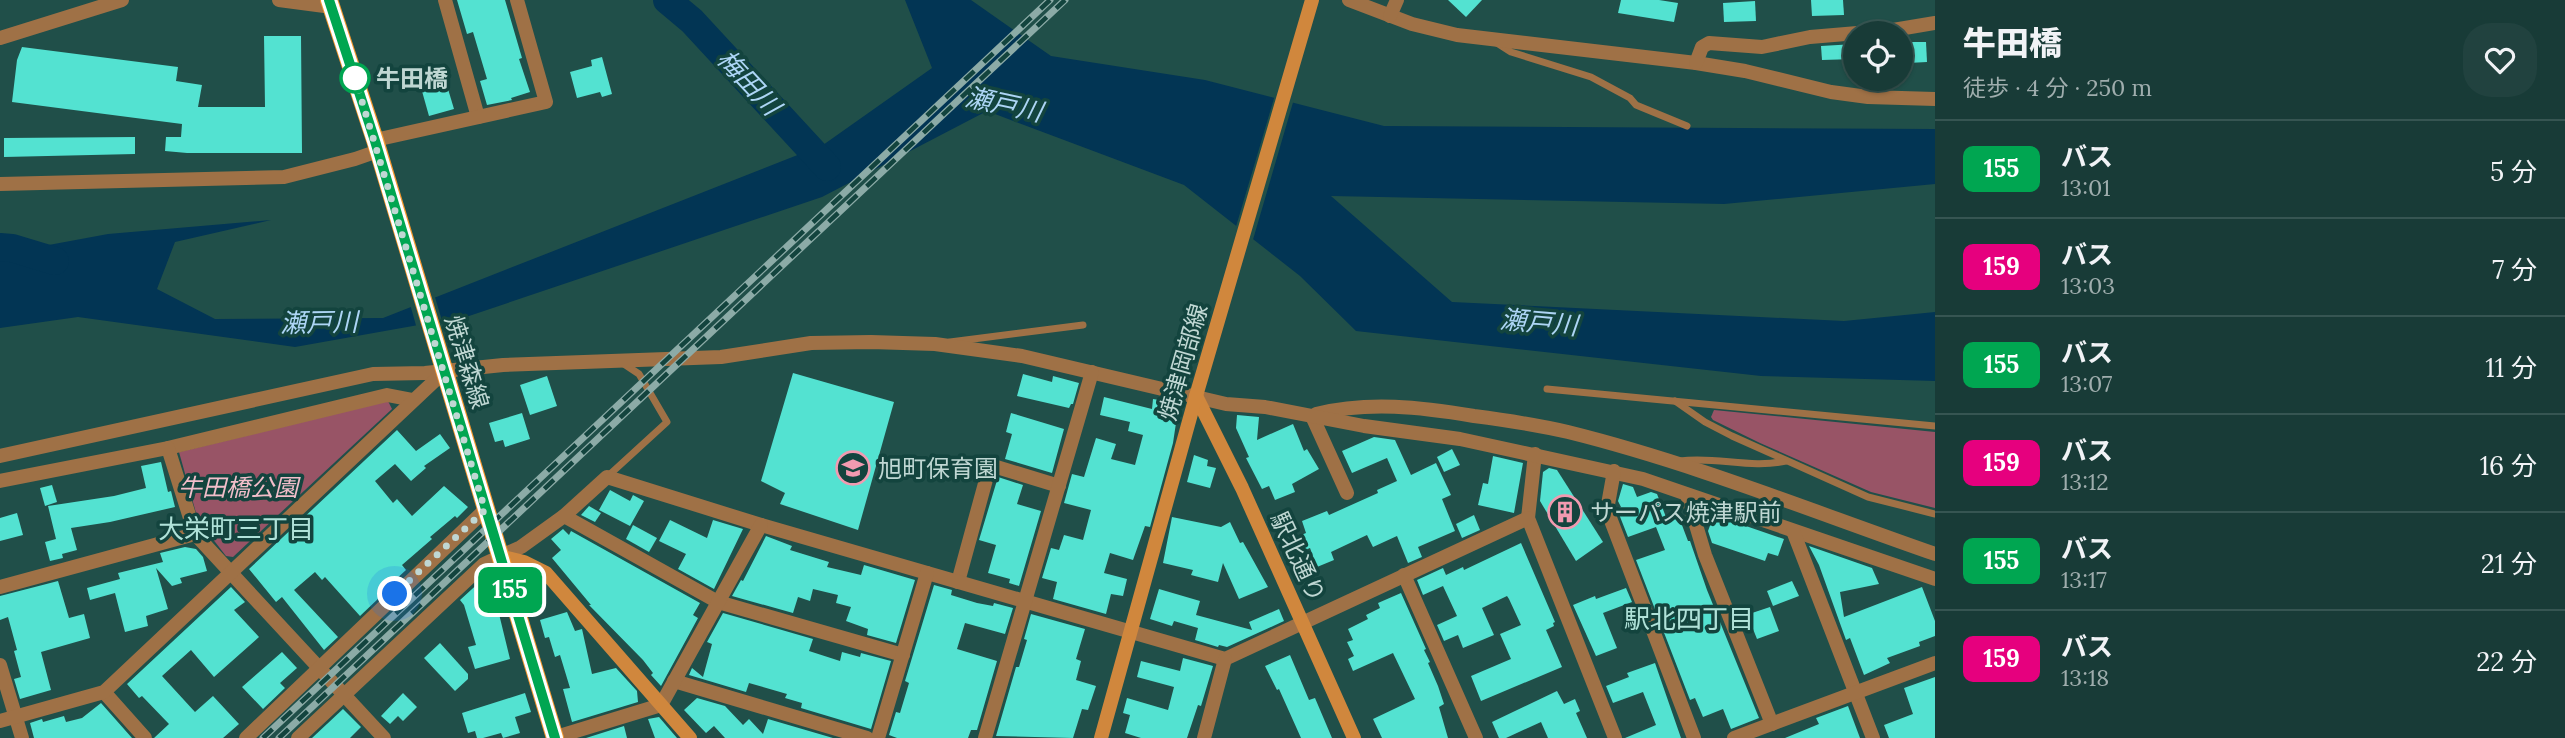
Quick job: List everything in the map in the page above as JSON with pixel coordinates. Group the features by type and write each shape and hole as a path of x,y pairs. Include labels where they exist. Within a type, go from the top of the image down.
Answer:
{"main road":[{"name":"焼津岡部線","path":"1101,738 1196,396 1312,0"},
{"name":"焼津森線","path":"331,4 385,174 554,738"},
{"name":"駅北通り","path":"1196,396 1237,478 1354,738"},
{"path":"499,556 524,562 546,573 690,738"}],"street":[{"path":"0,38 122,0"},
{"path":"279,0 331,4"},
{"path":"445,0 478,117"},
{"path":"0,184 284,177 376,146 478,117 547,102 517,0"},
{"path":"1349,0 1434,31 1696,63 1745,71 1831,92 1868,97 1935,99"},
{"path":"1390,16 1397,0"},
{"path":"1696,63 1702,47 1709,43 1762,47 1810,37 1893,30 1935,23"},
{"path":"0,456 373,374 444,372 503,365 721,357 811,343 935,344 1022,356 1226,404 1265,407 1364,426 1460,439 1614,471 1935,579"},
{"path":"0,721 104,692 444,372"},
{"path":"985,738 1092,372"},
{"path":"0,481 167,448 387,395 413,400"},
{"path":"1312,416 1340,408 1373,405 1466,414 1566,432 1672,462 1935,554"},
{"path":"1312,416 1347,493"},
{"path":"167,448 195,534 384,738"},
{"path":"1535,454 1528,518 1615,738"},
{"path":"958,582 990,465 1059,485"},
{"path":"1614,471 1607,510 1694,738"},
{"path":"298,738 484,564 521,547 564,516 607,477 761,525 1225,659 1528,518"},
{"path":"1687,495 1705,555 1772,724"},
{"path":"246,738 485,510"},
{"path":"564,516 718,602 903,655"},
{"path":"554,738 661,705 761,525"},
{"path":"1793,531 1873,738"},
{"path":"0,587 195,534"},
{"path":"878,738 927,573"},
{"path":"1404,575 1476,738"},
{"path":"1204,738 1225,659"},
{"path":"1734,738 1935,663"},
{"path":"0,665 22,738"},
{"path":"674,681 867,738"},
{"path":"104,692 145,738"}],"lane":[{"path":"1489,39 1511,52 1591,77 1630,98 1636,105 1687,126"},
{"path":"935,344 1083,325"},
{"path":"607,477 667,422 639,374 618,360"},
{"path":"1547,389 1935,426"},
{"path":"1674,401 1705,422 1868,497 1935,514"},
{"path":"1672,462 1713,459 1769,465 1786,461"}],"green space":[{"name":"牛田橋公園","path":"388,401 392,409 233,557 226,556 198,520 179,452"},
{"path":"1714,410 1935,432 1935,508 1871,492 1760,443 1713,420 1711,417"}],"water":[{"name":"瀬戸川","path":"905,0 971,0 1051,56 1205,80 1384,126 1935,129 1935,184 1724,204 1331,196 1452,302 1844,321 1935,312 1935,381 1761,376 1356,331 1300,276 1184,185 987,111 822,197 469,316 295,347 78,317 0,328 0,254 108,234 271,220 175,242 157,289 215,319 383,318 823,145 932,68"}],"pier":[{"path":"1275,95 1294,99 1252,243 1235,230"},
{"path":"434,294 443,324 417,329 410,304"}],"building":[{"path":"457,0 505,0 530,92 511,98 512,100 487,105 480,81 487,79 473,32 467,34"},
{"path":"1448,0 1482,0 1466,17"},
{"path":"1621,0 1678,3 1674,22 1618,13"},
{"path":"1811,0 1843,0 1844,15 1812,16"},
{"path":"1755,1 1756,21 1724,22 1723,3"},
{"path":"264,36 301,36 302,153 165,151 166,137 181,137 182,124 12,102 17,60 22,47 178,67 176,81 202,85 198,107 265,107"},
{"path":"1913,42 1926,42 1927,62 1913,63"},
{"path":"1843,45 1843,59 1822,60 1821,46"},
{"path":"602,57 612,94 602,97 600,92 577,98 570,72 592,66 591,60"},
{"path":"442,69 454,109 429,116 418,77"},
{"path":"135,137 135,154 4,157 4,138"},
{"path":"793,373 894,402 858,530 780,504 785,493 761,481"},
{"path":"1023,374 1052,382 1053,376 1079,383 1073,404 1069,408 1017,396"},
{"path":"547,376 557,406 530,415 520,385"},
{"path":"1104,397 1152,409 1153,399 1179,403 1173,443 1150,527 1145,526 1133,560 1110,553 1104,573 1127,579 1123,596 1111,594 1106,614 1053,599 1057,582 1042,578 1051,548 1059,550 1064,535 1083,540 1091,510 1064,503 1072,474 1084,477 1096,438 1116,444 1111,459 1135,465 1143,435 1128,431 1130,422 1100,415"},
{"path":"522,413 530,439 505,447 503,440 495,442 489,423"},
{"path":"1011,413 1064,429 1052,473 1005,459 1012,434 1006,432"},
{"path":"1237,415 1259,417 1257,440 1293,424 1304,451 1307,449 1319,469 1292,484 1295,492 1275,500 1269,486 1262,489 1246,458 1249,457 1236,428"},
{"path":"397,430 416,451 440,434 450,448 424,466 426,468 411,481 395,464 375,481 393,503 397,499 412,516 444,486 468,507 430,537 432,539 402,565 406,570 360,616 325,577 322,580 315,572 294,590 338,637 324,650 282,597 276,602 249,569"},
{"path":"1374,437 1395,440 1411,475 1436,463 1451,495 1442,499 1455,531 1418,547 1422,557 1408,563 1397,536 1373,547 1367,535 1331,552 1334,560 1317,567 1310,548 1293,555 1287,541 1306,533 1302,521 1327,511 1329,515 1378,493 1377,490 1397,481 1387,458 1352,473 1342,451"},
{"path":"1452,449 1460,465 1444,472 1437,457"},
{"path":"1194,455 1208,460 1207,466 1216,468 1210,488 1187,482"},
{"path":"1493,456 1523,463 1514,513 1478,505 1483,483 1488,484"},
{"path":"161,462 168,492 171,491 175,507 71,528 77,550 62,554 63,558 50,561 45,542 56,539 48,506 146,488 141,466"},
{"name":"サーパス焼津駅前","path":"1549,468 1557,470 1603,542 1576,561 1540,501 1543,472"},
{"path":"998,477 1023,485 1017,504 1041,511 1019,586 1009,583 1010,579 988,573 996,545 979,540"},
{"path":"1623,484 1633,487 1637,497 1651,492 1657,494 1666,517 1677,512 1759,718 1731,729 1723,709 1703,717 1695,698 1690,700 1636,560 1665,550 1656,527 1628,537 1617,509 1621,507 1618,501"},
{"path":"52,485 57,502 45,506 40,488"},
{"path":"610,490 630,501 633,495 644,501 630,526 599,510"},
{"path":"589,506 601,513 595,522 581,515"},
{"path":"17,513 23,535 0,541 0,518"},
{"path":"1474,515 1480,530 1462,538 1456,524"},
{"path":"1714,515 1784,539 1778,556 1768,553 1765,561 1712,543 1708,531"},
{"path":"1172,517 1221,527 1230,522 1268,587 1239,599 1223,563 1218,582 1191,575 1193,570 1163,563"},
{"path":"670,520 707,538 713,520 743,529 714,589 678,569 686,554 659,541"},
{"path":"633,525 657,538 649,552 626,539"},
{"path":"563,529 569,535 571,531 700,603 693,615 698,618 661,686 643,660 589,605 552,558 561,550 551,539"},
{"path":"766,536 792,546 790,550 829,562 827,567 861,575 864,565 915,580 896,643 867,635 868,629 846,621 851,607 836,603 838,595 813,589 810,601 798,597 793,613 732,596 741,580 743,581"},
{"path":"1521,543 1555,622 1554,626 1546,630 1562,667 1481,701 1471,676 1511,659 1500,634 1521,625 1509,599 1507,596 1482,608 1494,635 1463,648 1458,635 1444,641 1437,625 1457,616 1443,586 1423,595 1417,580 1443,568 1446,575 1463,567 1464,570"},
{"path":"1809,546 1872,568 1879,584 1840,592 1844,617 1922,587 1935,621 1935,636 1919,642 1920,646 1887,658 1890,663 1864,675 1850,638 1846,640 1819,565"},
{"path":"185,547 196,549 203,557 207,571 180,578 182,583 172,586 156,568 168,609 146,616 148,626 125,632 115,593 90,600 87,588 120,579 118,573 163,562 160,553"},
{"path":"490,577 510,659 475,669 468,647 476,645 460,600 483,579"},
{"path":"58,581 69,618 84,614 90,638 41,652 51,690 20,699 14,679 21,677 14,651 17,650 8,617 0,620 0,596"},
{"path":"1792,581 1799,596 1773,606 1767,591"},
{"path":"934,585 952,590 951,595 977,603 993,606 994,603 1013,608 1005,634 965,623 957,649 997,661 977,730 971,730 968,738 897,738 889,735 896,712 900,713 909,683 905,681"},
{"path":"231,587 245,602 234,610 259,637 214,677 191,650 162,676 195,712 213,696 239,724 223,738 154,738 169,724 127,684"},
{"path":"1626,588 1632,602 1603,613 1617,648 1596,656 1573,605"},
{"path":"1159,589 1200,601 1196,615 1252,630 1249,622 1279,609 1284,621 1227,647 1218,647 1195,640 1198,628 1174,621 1172,626 1150,619"},
{"path":"1401,593 1426,649 1424,650 1430,662 1428,663 1444,704 1439,707 1448,738 1382,738 1373,719 1415,699 1393,653 1353,671 1348,659 1354,656 1347,642 1353,640 1348,629 1368,619 1366,615 1380,608 1378,603"},
{"path":"1770,607 1779,631 1757,639 1753,629 1746,631 1740,617"},
{"path":"567,612 575,631 582,629 592,674 616,668 637,691 638,702 572,722 563,689 570,688 560,655 555,657 549,637 545,638 540,620"},
{"path":"723,613 813,639 809,651 840,661 842,652 860,657 861,653 891,661 871,729 801,708 802,703 785,698 787,694 749,683 746,692 689,675 692,668 703,677 712,644 707,642"},
{"path":"1031,614 1085,629 1076,659 1081,661 1076,680 1096,686 1088,710 1082,709 1073,738 996,736 1016,667 1019,667 1027,640 1024,639"},
{"path":"440,643 468,674 468,679 455,691 424,658"},
{"path":"282,652 297,668 280,683 285,688 263,709 242,687"},
{"path":"1290,655 1309,700 1315,698 1332,738 1301,738 1279,689 1277,690 1265,666"},
{"path":"1183,658 1213,666 1201,706 1198,705 1187,738 1141,738 1125,733 1130,715 1123,713 1127,698 1168,710 1174,687 1137,677 1141,661 1180,671"},
{"path":"1655,663 1681,738 1625,738 1656,725 1643,692 1613,703 1606,686 1629,677 1627,673"},
{"path":"1935,677 1935,738 1889,738 1884,725 1913,714 1904,688"},
{"path":"1557,691 1564,704 1575,699 1580,711 1576,713 1587,738 1548,738 1541,722 1506,738 1499,738 1492,722"},
{"path":"403,693 417,707 403,721 398,716 390,724 381,716"},
{"path":"525,693 531,712 515,717 520,733 503,738 501,733 477,738 475,731 468,733 462,713"},
{"path":"697,698 725,706 743,725 749,719 763,734 768,719 833,738 725,738 714,726 706,733 684,710"},
{"path":"101,703 132,738 34,738 30,723 64,716 66,722 82,718"},
{"path":"1848,706 1860,738 1785,738 1819,724 1816,718"},
{"path":"343,709 361,727 350,738 312,738"},
{"path":"659,717 677,738 655,738 648,719"},
{"path":"624,726 627,738 586,738"}],"waterway":[{"name":"梅田川","path":"667,0 692,21 827,167"},
{"path":"0,247 55,261"}],"railway":[{"path":"263,738 1050,0"},
{"path":"279,738 1065,0"}],"bus line":[{"name":"155","path":"329,0 375,141 555,738"}],"place":[{"name":"牛田橋","path":"355,78"},
{"name":"旭町保育園","path":"853,468"},
{"name":"サーパス焼津駅前","path":"1565,512"}],"district":[{"name":"大栄町三丁目","path":"236,528"},
{"name":"駅北四丁目","path":"1689,618"}],"route":[{"path":"355,78 485,510 395,594"}]}
